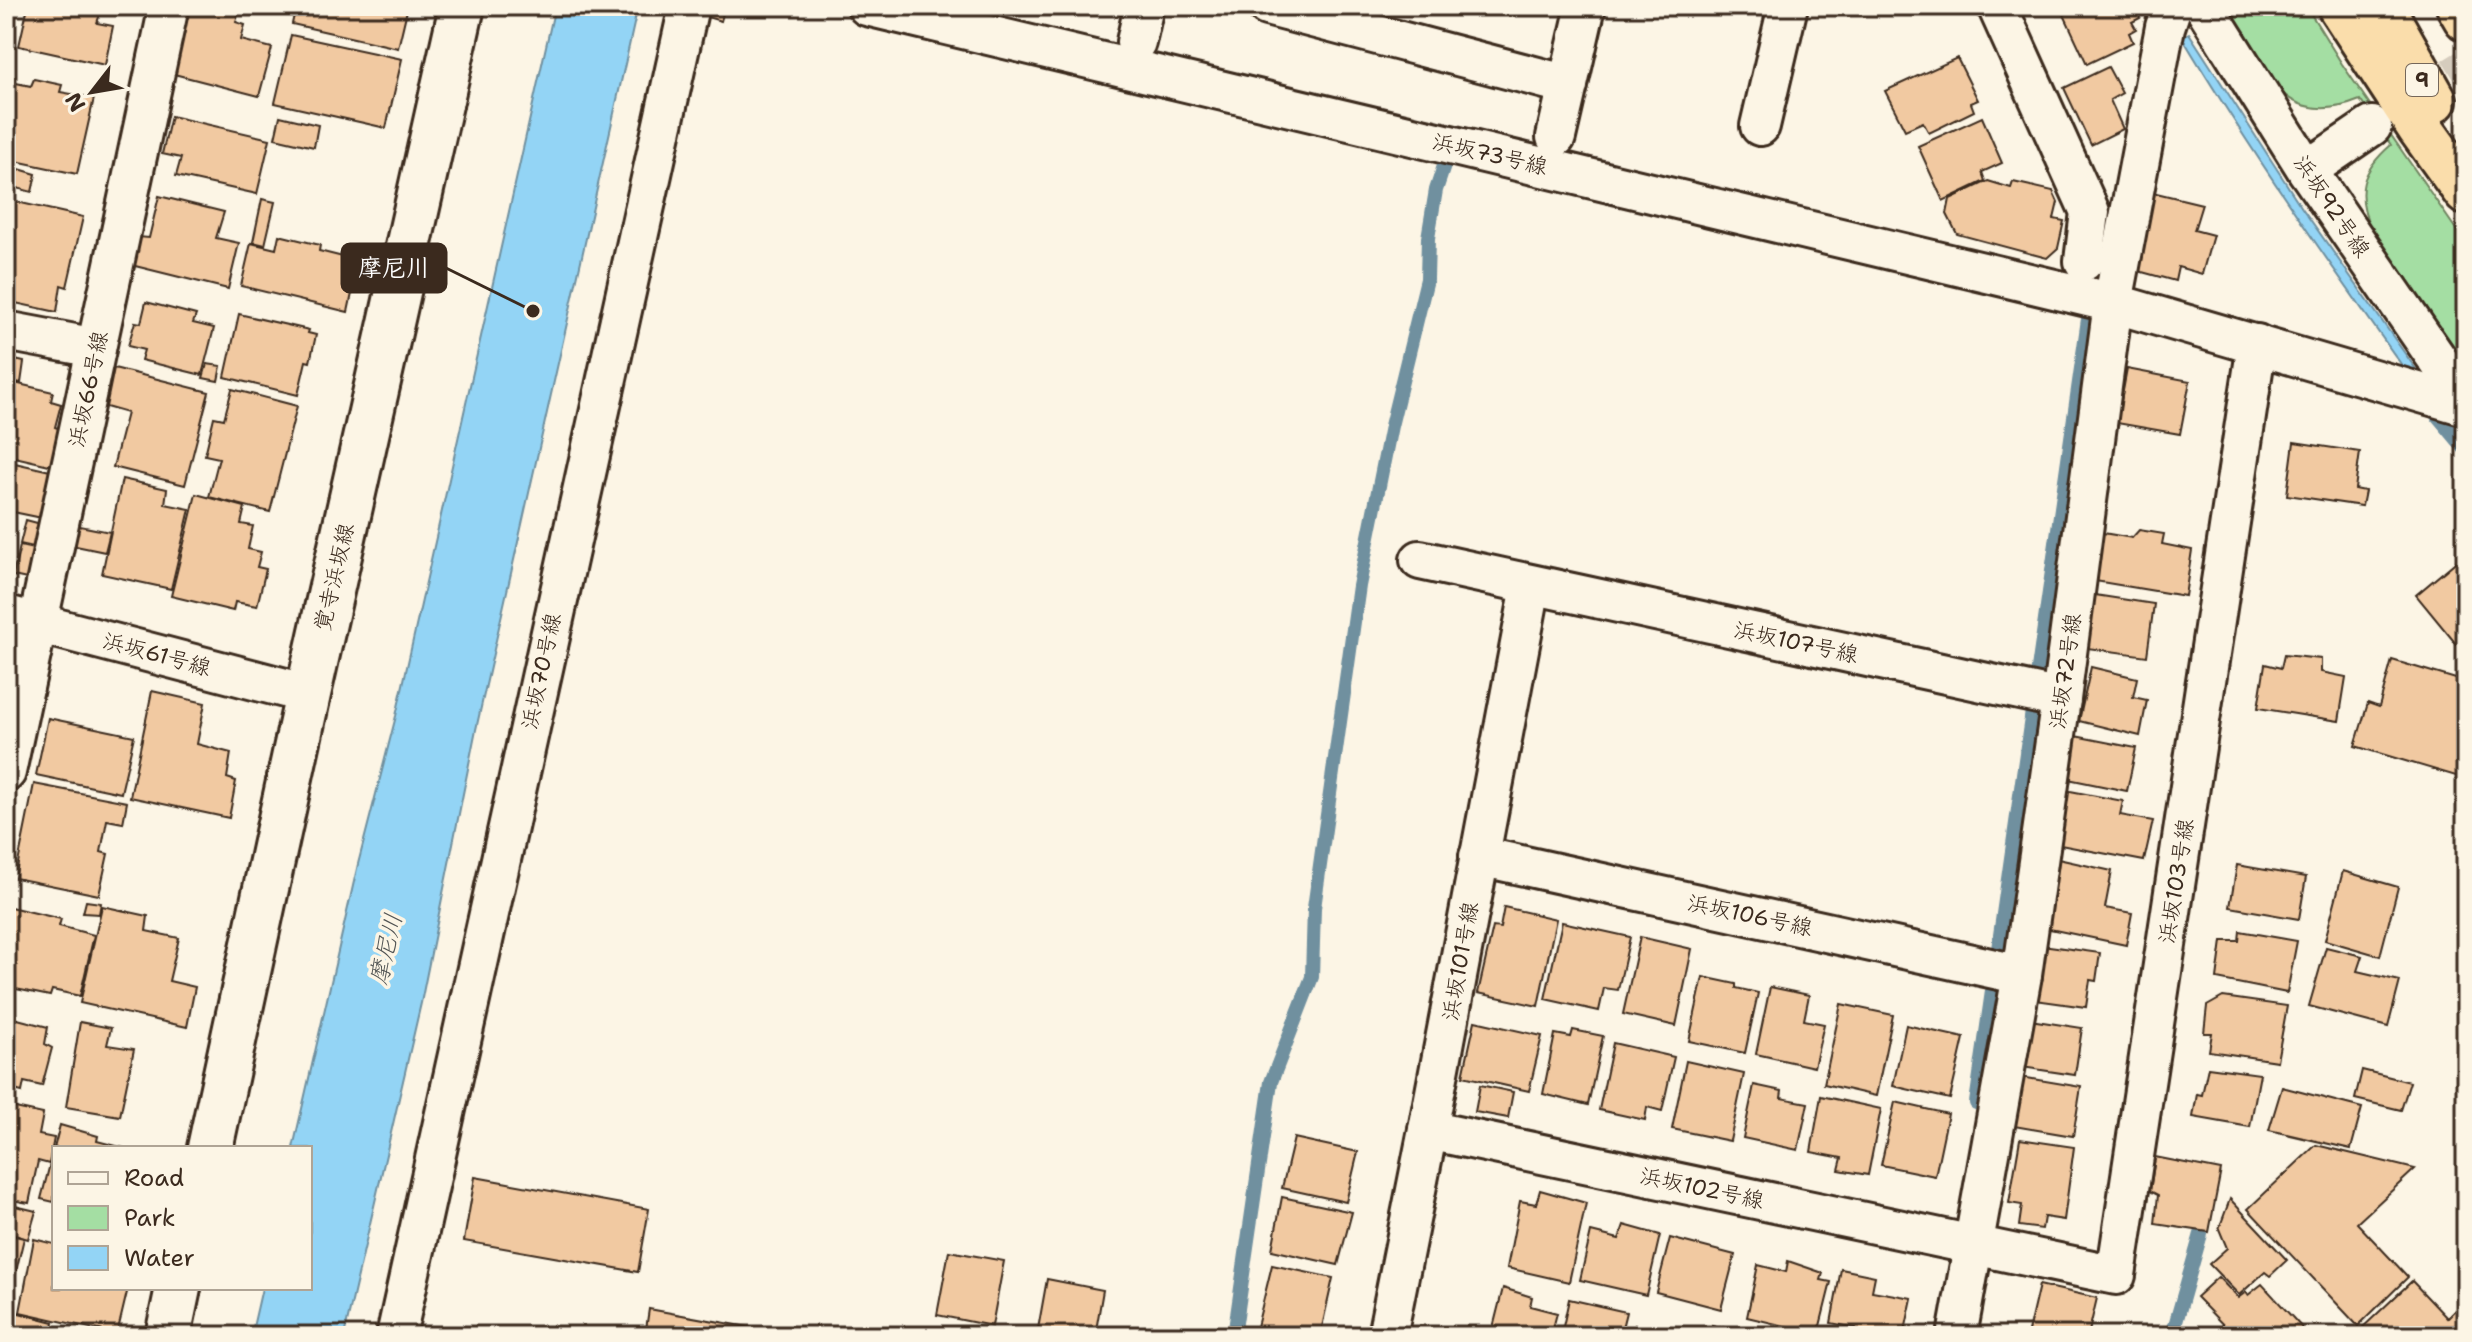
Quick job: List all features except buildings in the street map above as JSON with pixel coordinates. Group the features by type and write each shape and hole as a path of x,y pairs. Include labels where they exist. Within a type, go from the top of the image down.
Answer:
{"highway":[{"path":"2340,6 2466,192"},
{"name":"9","path":"2381,6 2466,154"},
{"path":"2459,6 2466,18"}],"street":[{"name":"浜坂66号線","path":"6,772 22,618 96,348 169,6"},
{"name":"覚寺浜坂線","path":"210,1146 462,6"},
{"name":"浜坂70号線","path":"396,1336 689,6"},
{"name":"浜坂73号線","path":"867,6 2113,303 2466,404"},
{"path":"1136,42 1144,6"},
{"path":"1267,6 1351,17 1568,85"},
{"path":"1556,137 1586,6"},
{"path":"1760,126 1788,6"},
{"path":"1997,6 2090,212 2084,261"},
{"name":"浜坂72号線","path":"1957,1336 2022,975 2113,303 2165,27 2172,6"},
{"name":"浜坂92号線","path":"2204,6 2307,170 2466,404"},
{"path":"2307,170 2372,126"},
{"path":"6,331 96,348"},
{"name":"浜坂103号線","path":"1975,1245 2116,1275 2257,344"},
{"name":"浜坂107号線","path":"1420,560 2061,699"},
{"name":"浜坂101号線","path":"1387,1336 1531,586"},
{"name":"浜坂61号線","path":"22,618 308,694"},
{"name":"浜坂106号線","path":"1479,856 2022,975"},
{"name":"浜坂102号線","path":"1428,1130 1975,1245"},
{"path":"168,1336 178,1290"}],"green space":[{"path":"2227,6 2306,6 2342,64 2466,244 2466,363 2371,229 2366,216 2362,193 2367,173 2391,145 2360,100 2338,107 2316,108 2285,96 2275,87"}],"water":[{"path":"555,6 638,6 475,734 421,1003 344,1336 251,1336 262,1290 312,1290 312,1146 293,1146 358,864 396,716"},
{"path":"2189,33 2302,208 2418,372 2406,371 2291,206 2182,37"}],"waterway":[{"path":"1234,1336 1271,1082 1312,977 1314,908 1359,586 1391,426 1427,279 1428,238 1436,190 1447,157"},
{"path":"1976,1103 2088,319"},
{"path":"2435,413 2466,450"},
{"path":"2172,1336 2201,1234"}],"tunnel":[{"path":"2404,107 2466,68"}],"place":[{"name":"摩尼川","path":"533,311"}]}
